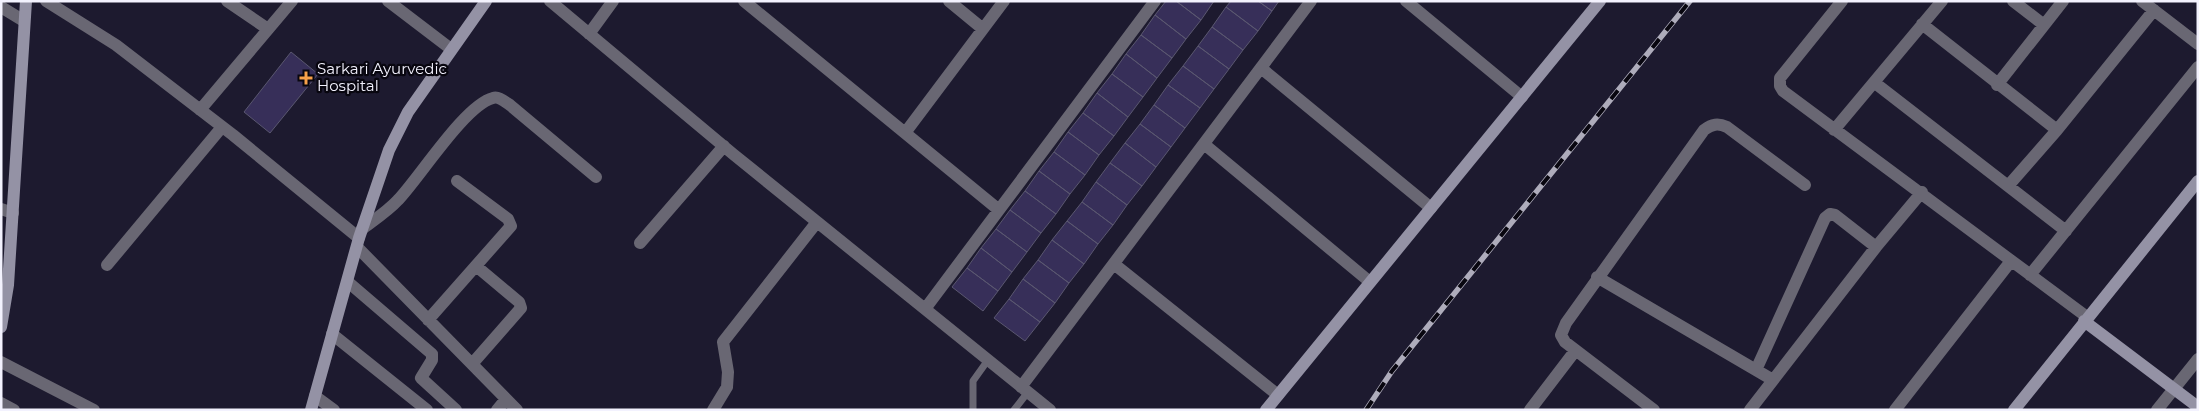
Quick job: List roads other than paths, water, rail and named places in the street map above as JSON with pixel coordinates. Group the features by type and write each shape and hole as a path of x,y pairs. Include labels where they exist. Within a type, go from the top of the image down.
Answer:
{"street":[{"path":"1,327 7,211 22,95 26,1"},
{"path":"46,1 116,45 222,127 359,238 428,320 517,410"},
{"path":"227,1 268,30"},
{"path":"200,110 292,1"},
{"path":"388,1 451,49"},
{"path":"310,410 359,238 384,163 397,132 451,49 486,1"},
{"path":"550,1 724,146 1050,410"},
{"path":"589,34 613,1"},
{"path":"744,1 999,210"},
{"path":"949,1 983,29"},
{"path":"905,133 1004,1"},
{"path":"925,309 1155,1"},
{"path":"1025,390 1114,264 1311,1"},
{"path":"1406,1 1522,97"},
{"path":"1266,410 1600,1"},
{"path":"1842,1 1782,74 1779,82 1783,91 1834,130 1922,192 2198,407"},
{"path":"1834,130 1942,1"},
{"path":"2013,1 2044,24"},
{"path":"1997,85 2063,1"},
{"path":"2142,1 2198,44"},
{"path":"1,7 24,21"},
{"path":"2008,186 2057,130 2154,10"},
{"path":"1922,24 1997,85 2057,130"},
{"path":"2030,275 2198,67"},
{"path":"1261,68 1431,208"},
{"path":"1875,83 2066,231"},
{"path":"359,238 399,200 451,134 478,106 491,98 497,97 510,105 596,177"},
{"path":"1654,410 1576,351 1561,335 1562,330 1598,277 1704,130 1709,126 1721,124 1727,127 1805,185"},
{"path":"107,265 222,127"},
{"path":"1204,144 1370,282"},
{"path":"640,244 724,146"},
{"path":"428,320 509,230 510,222 457,181"},
{"path":"2014,410 2198,181"},
{"path":"1750,410 1876,247 1922,192"},
{"path":"1756,370 1825,218 1830,214 1835,215 1876,247"},
{"path":"713,410 723,396 728,379 723,342 817,222"},
{"path":"1894,410 2011,261"},
{"path":"1114,264 1278,395"},
{"path":"472,364 521,308 519,302 476,266"},
{"path":"1598,277 1773,380"},
{"path":"348,282 432,354 433,358 421,378 456,410"},
{"path":"332,334 427,410"},
{"path":"1530,410 1576,351"},
{"path":"2157,410 2198,360"},
{"path":"1,362 94,410"},
{"path":"314,396 334,410"},
{"path":"497,410 506,399"},
{"path":"1,403 14,410"}],"lane":[{"path":"973,410 973,381 988,360"},
{"path":"1014,410 1025,390"}],"railway":[{"path":"1366,410 1392,371 1690,1"}],"place":[{"name":"Sarkari Ayurvedic Hospital","path":"306,78"}]}
